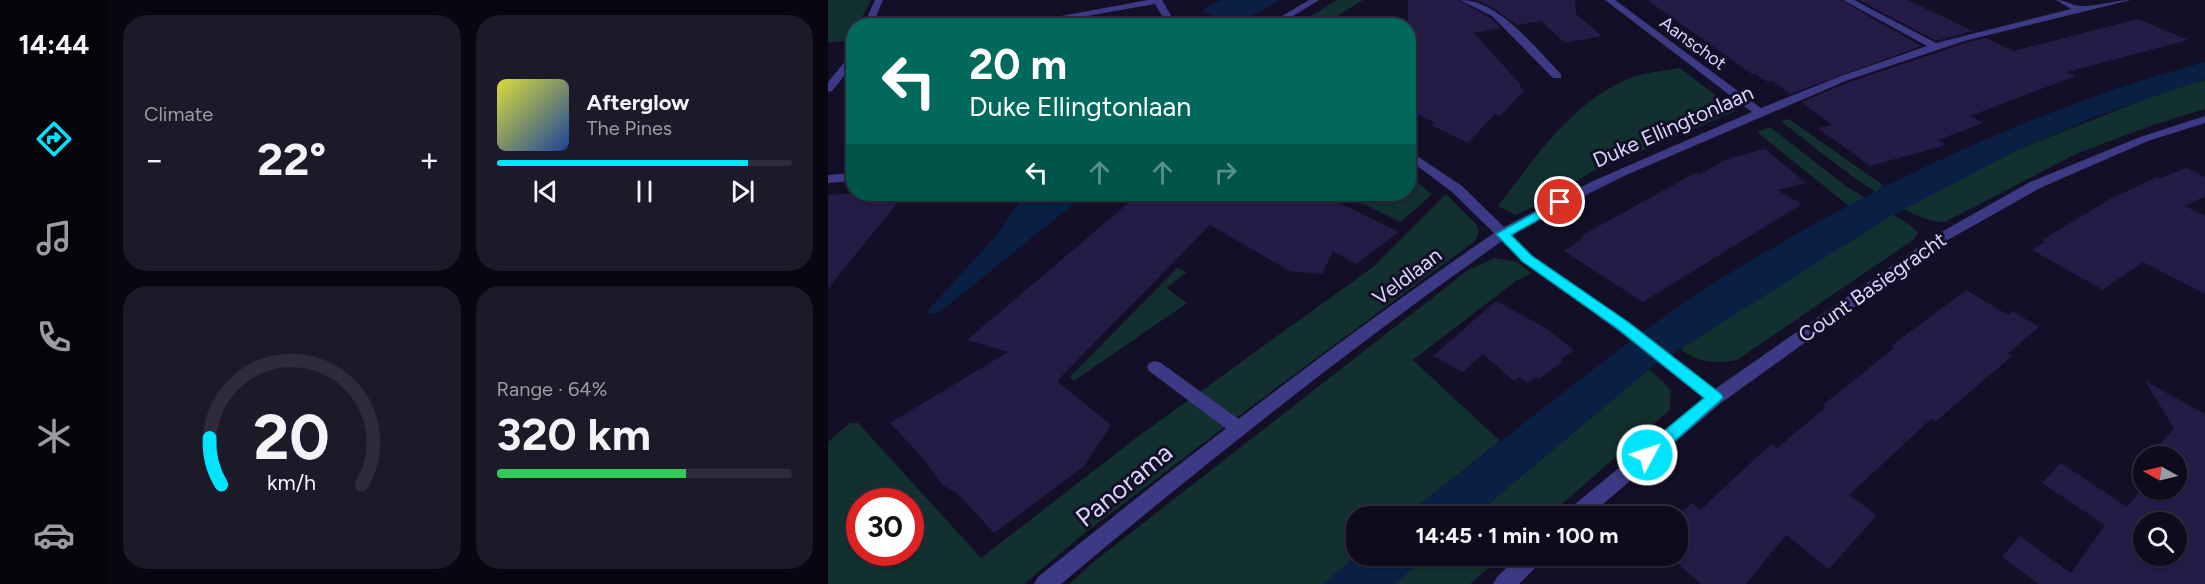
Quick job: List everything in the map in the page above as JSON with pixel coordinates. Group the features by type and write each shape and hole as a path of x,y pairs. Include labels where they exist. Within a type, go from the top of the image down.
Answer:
{"street":[{"path":"871,18 879,0"},
{"path":"1283,18 1315,0"},
{"path":"1464,0 1495,14 1557,76"},
{"name":"Aanschot","path":"1609,0 1758,111"},
{"path":"1847,0 1936,46"},
{"path":"2060,0 2080,10"},
{"name":"Duke Ellingtonlaan","path":"1503,234 1600,183 1758,111 1936,46 2127,0"},
{"path":"1058,18 1158,1 1168,18"},
{"path":"828,89 846,69"},
{"name":"Count Basiegracht","path":"1587,506 1715,398 1941,238 2036,185 2144,139 2205,119"},
{"path":"1416,159 1458,189 1536,266 1623,326 1715,398"},
{"path":"828,179 846,178"},
{"name":"Veldlaan","path":"1238,428 1503,234"},
{"path":"1155,368 1238,428"},
{"name":"Panorama","path":"1045,584 1238,428"},
{"path":"1503,584 1522,566"}],"green space":[{"path":"828,0 871,0 862,18 846,18 846,40 828,43"},
{"path":"1337,0 1363,0 1334,18 1307,18"},
{"path":"1680,68 1736,111 1589,173 1549,200 1515,215 1498,206 1541,150 1572,116 1590,101 1630,78"},
{"path":"2205,80 2205,109 2153,125 2078,153 1945,222 1928,220 1885,198 1837,165 1781,121 1789,119 1884,186 1880,189 1910,205 2019,149 2176,87"},
{"path":"1770,127 1846,186 1910,225 1918,233 1913,240 1737,360 1713,362 1699,359 1679,348 1886,219 1858,201 1849,206 1757,132"},
{"path":"1416,181 1432,194 1401,222 1357,201 1416,201"},
{"path":"1446,194 1476,224 1479,232 1475,241 1081,536 1024,584 828,584 828,442 850,423 858,423 917,488 846,488 846,566 924,566 924,495 981,558 1136,438 1373,267"},
{"path":"1495,258 1517,262 1531,273 1516,281 1413,360 1500,441 1418,506 1346,506 1346,565 1323,584 1069,584 1097,559 1468,270"},
{"path":"1177,268 1187,272 1166,288 1187,303 1074,381 1070,377"},
{"path":"1649,369 1671,390 1670,410 1560,506 1486,506"},
{"path":"1415,566 1490,566 1470,584 1395,584"}],"water":[{"path":"1222,0 1281,0 1247,18 1219,18 1203,12 1204,8"},
{"path":"2205,62 2205,79 2094,117 2019,149 1887,218 1649,369 1486,506 1418,506 1643,332 1714,283 1772,248 1831,215 1952,154 2076,103"},
{"path":"1020,201 1077,201 951,303 936,314 930,313 928,310 996,236"},
{"path":"1346,565 1415,566 1395,584 1323,584"}],"building":[{"path":"1408,0 1458,0 1491,18 1501,28 1474,33 1524,91 1500,116 1495,114 1468,143 1431,125 1435,123 1416,113 1416,18 1408,18"},
{"path":"1475,0 1575,0 1576,14 1602,36 1565,43 1541,21 1517,25 1490,6"},
{"path":"1647,0 1841,0 1921,46 1790,94 1772,81 1768,82 1752,74"},
{"path":"1859,0 1908,0 1973,31 1936,41"},
{"path":"2138,19 2188,40 2067,72 2076,76 1970,116 1983,123 1938,140 1946,145 1870,166 1818,128 1832,125 1801,102 1849,82 1965,43 1986,38 2013,51"},
{"path":"1765,149 1806,183 1777,190 1802,204 1643,302 1564,251 1584,238 1581,236 1695,173 1699,175 1727,159"},
{"path":"2187,168 2205,177 2205,196 2185,206 2205,216 2205,294 2143,262 2103,290 2032,250 2045,242 2042,240 2112,198 2157,177 2160,178"},
{"path":"846,194 846,201 899,201 828,288 828,195"},
{"path":"1131,201 1335,201 1399,232 1356,264 1333,251 1322,274 1290,271 1210,225 1057,381 1111,425 1083,467 994,533 956,492 943,486 923,458 890,423 1008,352 967,340"},
{"path":"1966,290 2008,315 2012,311 2039,327 2007,354 2012,356 1935,422 1931,419 1849,495 1877,515 1829,569 1786,535 1746,584 1701,584 1680,566 1688,566 1688,507 1692,503 1700,510 1771,444 1777,448 1826,407 1823,405 1894,348 1891,346"},
{"path":"1496,301 1544,327 1574,350 1560,360 1563,362 1539,379 1537,377 1527,383 1520,377 1514,381 1483,354 1463,372 1433,356"},
{"path":"2145,381 2205,414 2205,584 2039,584 2002,557 2020,536 2071,573 2105,525 2042,483 2061,463 2127,507 2133,500 2187,500 2187,446 2158,446 2174,428"}],"route":[{"path":"1560,202 1503,234 1536,266 1623,326 1715,398 1647,455"}]}
